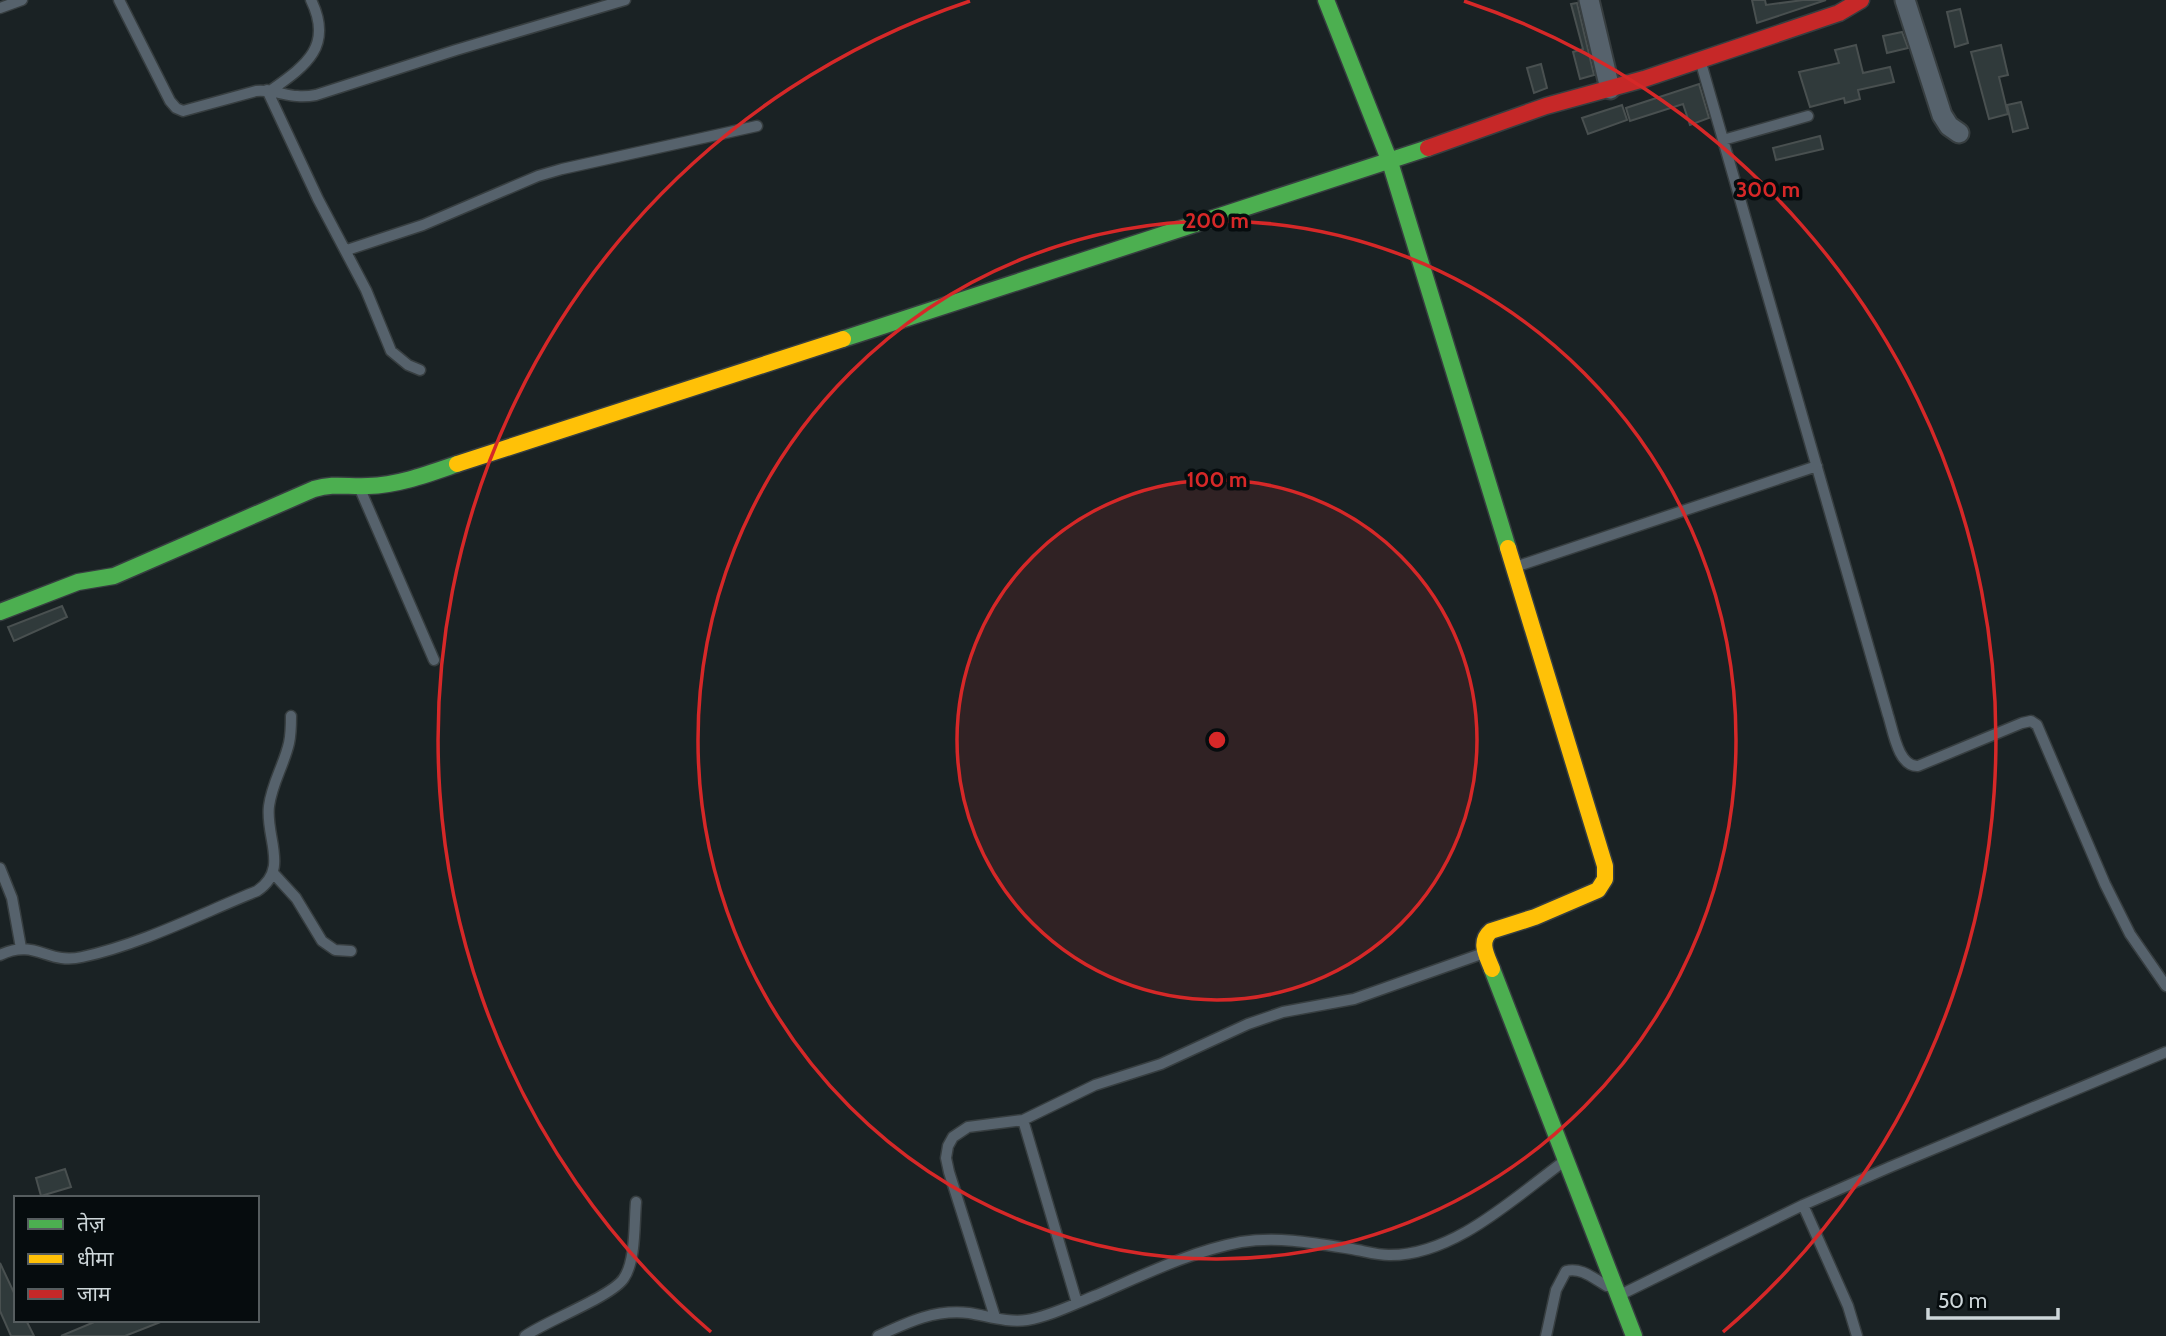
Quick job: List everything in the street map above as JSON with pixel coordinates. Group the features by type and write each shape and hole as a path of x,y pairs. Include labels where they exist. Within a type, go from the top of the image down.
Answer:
{"street":[{"path":"1326,0 1390,162 1601,853 1606,877 1603,885 1588,895 1535,917 1492,931 1483,940 1485,953 1634,1336"},
{"path":"1590,0 1610,89"},
{"path":"0,612 78,582 114,576 314,489 330,484 380,485 402,482 1390,162 1546,106 1700,60 1839,13 1861,0"},
{"path":"1905,0 1938,107 1949,125 1959,133"}],"lane":[{"path":"0,8 19,0"},
{"path":"119,0 176,108 183,111 269,90 293,97 316,95 625,0"},
{"path":"269,90 313,57 317,48 318,21 310,0"},
{"path":"1700,60 1888,715 1906,763 1918,766 2022,723 2031,721 2037,724 2105,884 2130,934 2166,986"},
{"path":"269,90 318,199 366,290 391,351 408,365 420,370"},
{"path":"1723,140 1808,116"},
{"path":"347,250 423,225 550,172 757,126"},
{"path":"1514,568 1817,466"},
{"path":"358,485 434,660"},
{"path":"0,955 21,947 66,959 115,949 257,891 268,884 274,874 268,808 289,743 292,716"},
{"path":"0,867 12,898 21,947"},
{"path":"274,874 296,898 322,941 335,950 351,951"},
{"path":"995,1317 972,1251 946,1158 953,1137 968,1127 1023,1120 1096,1085 1161,1064 1248,1024 1283,1012 1354,999 1485,953"},
{"path":"1546,1336 1556,1290 1566,1271 1574,1269 1583,1272 1618,1293 1803,1205 2166,1052"},
{"path":"1023,1120 1077,1303"},
{"path":"878,1336 926,1315 944,1312 1026,1320 1050,1314 1181,1260 1241,1242 1304,1241 1388,1255 1441,1245 1464,1233 1567,1160"},
{"path":"524,1336 617,1286 625,1277 631,1261 636,1202"},
{"path":"1803,1205 1848,1306 1857,1336"}],"building":[{"path":"1752,0 1765,0 1766,5 1826,0 1757,23"},
{"path":"1577,3 1594,75 1580,79 1573,52 1583,49 1571,4"},
{"path":"1960,9 1968,43 1955,47 1947,12"},
{"path":"1902,32 1908,48 1887,53 1883,36"},
{"path":"1856,45 1863,73 1890,67 1894,82 1858,90 1860,99 1845,103 1844,98 1810,107 1799,72 1839,63 1835,50"},
{"path":"2001,45 2008,75 1999,77 2008,114 1989,119 1971,52"},
{"path":"1541,64 1547,88 1534,93 1527,68"},
{"path":"1699,84 1709,118 1690,125 1683,104 1630,121 1626,108"},
{"path":"2021,102 2028,128 2013,132 2007,105"},
{"path":"1622,105 1627,120 1588,134 1582,118"},
{"path":"1820,136 1823,149 1776,160 1773,148"},
{"path":"62,606 67,617 14,641 8,627"},
{"path":"65,1169 71,1187 41,1196 36,1178"},
{"path":"0,1263 14,1293 14,1322 27,1322 34,1336 11,1336 0,1311"},
{"path":"94,1322 160,1322 125,1336 61,1336"}],"traffic: fast":[{"path":"1326,0 1390,162 1508,548"},
{"path":"843,339 1428,148"},
{"path":"0,612 78,582 114,576 314,489 391,484 457,464"},
{"path":"1492,969 1634,1336"}],"traffic: slow":[{"path":"457,464 843,339"},
{"path":"1492,969 1484,944 1491,931 1535,917 1598,890 1605,879 1605,866 1508,548"}],"traffic: jam":[{"path":"1428,148 1546,106 1644,79 1839,13 1861,0"}]}
